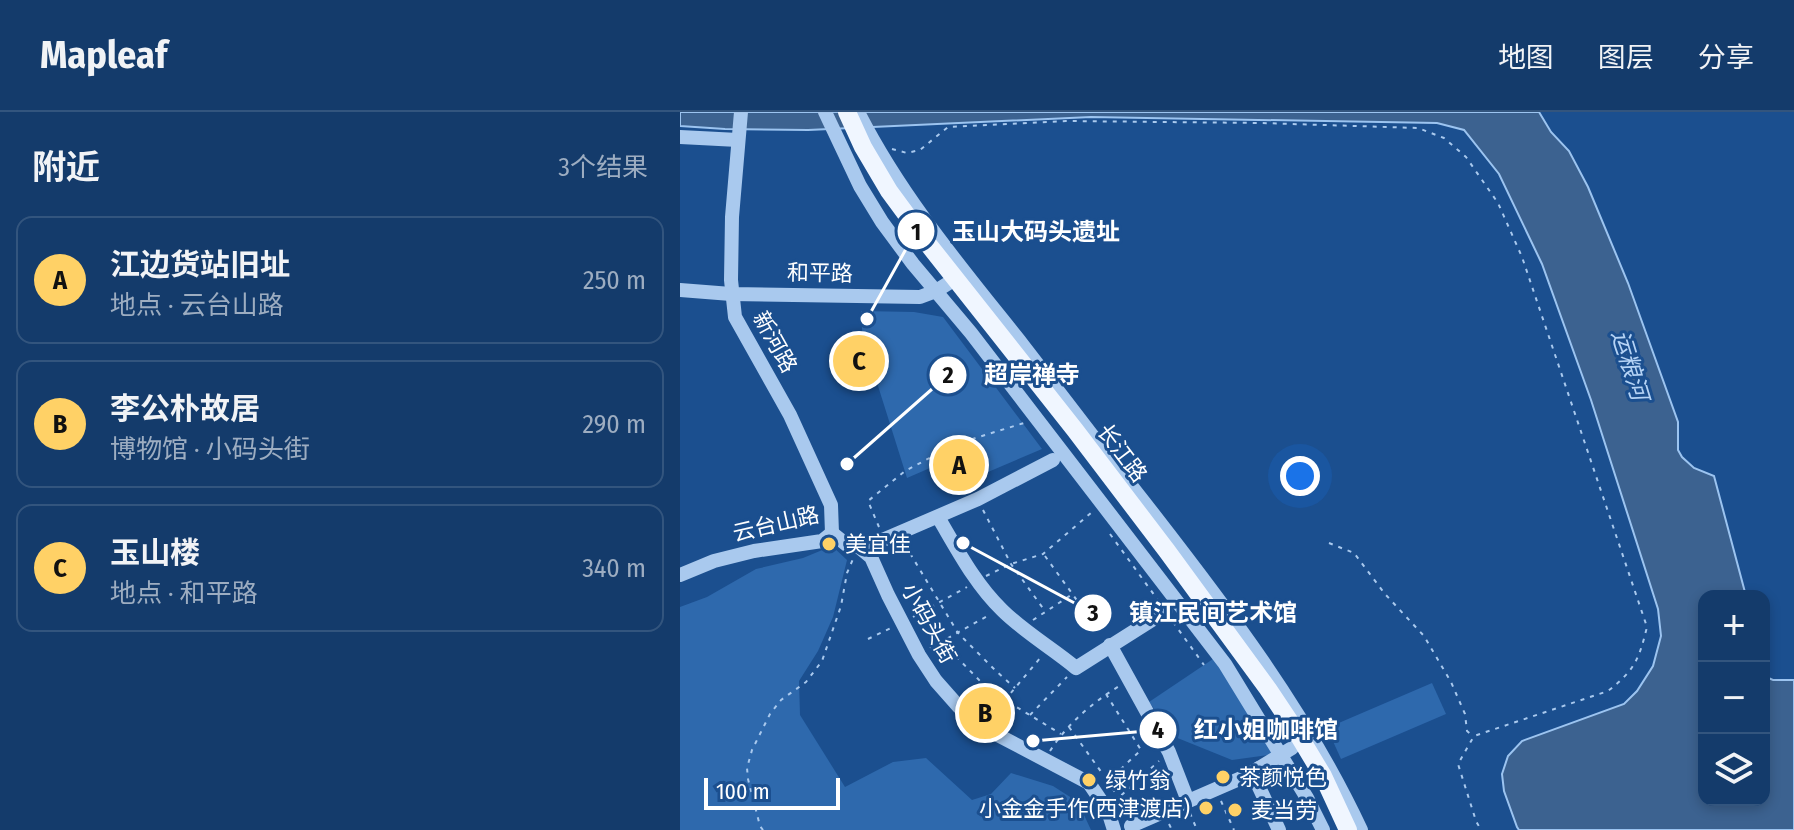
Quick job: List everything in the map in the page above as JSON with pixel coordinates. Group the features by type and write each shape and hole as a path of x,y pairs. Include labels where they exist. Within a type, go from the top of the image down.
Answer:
{"main road":[{"name":"长江路","path":"837,112 945,285 1236,659 1287,752 1316,788 1336,830"},
{"name":"长江路","path":"847,112 858,147"},
{"name":"长江路","path":"945,285 1075,430 1233,639 1296,731 1323,776 1348,830"}],"street":[{"name":"新河路","path":"741,112 732,217 731,294 735,317 790,415 831,505 832,533"},
{"path":"825,112 858,147 884,157 946,248 1233,618 1298,713 1345,795 1361,830"},
{"path":"858,112 858,147"},
{"path":"680,137 738,138"},
{"name":"和平路","path":"680,290 731,294 920,297 945,285"},
{"path":"859,547 938,517 1053,460"},
{"path":"938,517 977,581 1000,609 1076,668 1166,611"},
{"name":"云台山路","path":"680,575 714,561 754,551 822,541 832,533 847,545 859,547"},
{"name":"小码头街","path":"859,547 871,557 919,655 959,707 1020,747 1089,783 1108,811 1114,830"},
{"path":"1110,645 1169,752 1188,801"},
{"path":"1131,826 1246,776 1287,752 1323,830"},
{"path":"1259,768 1259,787 1279,830"}],"path":[{"path":"884,157 890,149 907,153 920,150 948,127 1066,121 1418,128 1444,138 1466,157 1498,203 1522,257 1647,627 1639,657 1626,677 1608,691 1474,736 1458,764 1481,830"},
{"path":"1015,688 958,633 868,501 905,471 956,444 1026,422"},
{"path":"978,499 1011,564 1045,611"},
{"path":"1102,524 1204,665"},
{"path":"1329,543 1354,553 1385,594 1424,636 1451,682 1465,714 1467,731 1474,736"},
{"path":"763,830 748,779 747,768 752,750 770,714 781,700 806,682 822,661 841,606 847,573 859,547"},
{"path":"1043,554 1110,645"},
{"path":"1022,628 1072,595"},
{"path":"919,655 1000,609"},
{"path":"942,642 981,682 1061,734"},
{"path":"986,727 1050,647"},
{"path":"1030,715 1076,668"},
{"path":"1045,758 1068,726 1106,694 1130,680"},
{"path":"1106,694 1141,750 1108,781"},
{"path":"1068,726 1108,781 1131,826"},
{"path":"1118,797 1169,752"},
{"path":"1216,789 1234,830"},
{"path":"1188,801 1197,830"}],"shaded area":[{"path":"861,311 914,312 943,317 1042,449 981,475 969,451 907,478 863,347"},
{"path":"832,546 847,560 833,617 818,651 799,681 800,715 845,787 893,762 926,758 972,800 991,794 1011,773 1053,786 1078,802 1091,830 680,830 680,607 707,597 756,569 803,558"},
{"path":"1216,657 1275,754 1232,760 1175,737 1149,702"},
{"path":"1432,683 1446,714 1341,759 1327,728"}],"water":[{"name":"运粮河","path":"680,112 1539,112 1551,132 1569,151 1588,187 1628,283 1678,422 1678,450 1694,468 1714,476 1744,590 1698,590 1698,806 1770,806 1770,679 1794,680 1794,830 1519,830 1517,827 1504,791 1502,774 1508,756 1522,741 1624,704 1637,691 1653,666 1661,636 1658,609 1591,400 1542,264 1499,174 1464,130 1437,123 1091,117 808,130 680,126"}],"building":[{"path":"862,349 870,368 856,374 848,355"}],"place":[{"name":"玉山大码头遗址","path":"867,319"},
{"name":"玉山楼","path":"859,361"},
{"name":"超岸禅寺","path":"847,464"},
{"name":"江边货站旧址","path":"959,465"},
{"name":"镇江民间艺术馆","path":"963,543"},
{"name":"美宜佳","path":"829,544"},
{"name":"李公朴故居","path":"985,713"},
{"name":"红小姐咖啡馆","path":"1033,741"},
{"name":"茶颜悦色","path":"1223,777"},
{"name":"绿竹翁","path":"1089,780"},
{"name":"小金金手作(西津渡店)","path":"1206,808"},
{"name":"麦当劳","path":"1235,810"}]}
